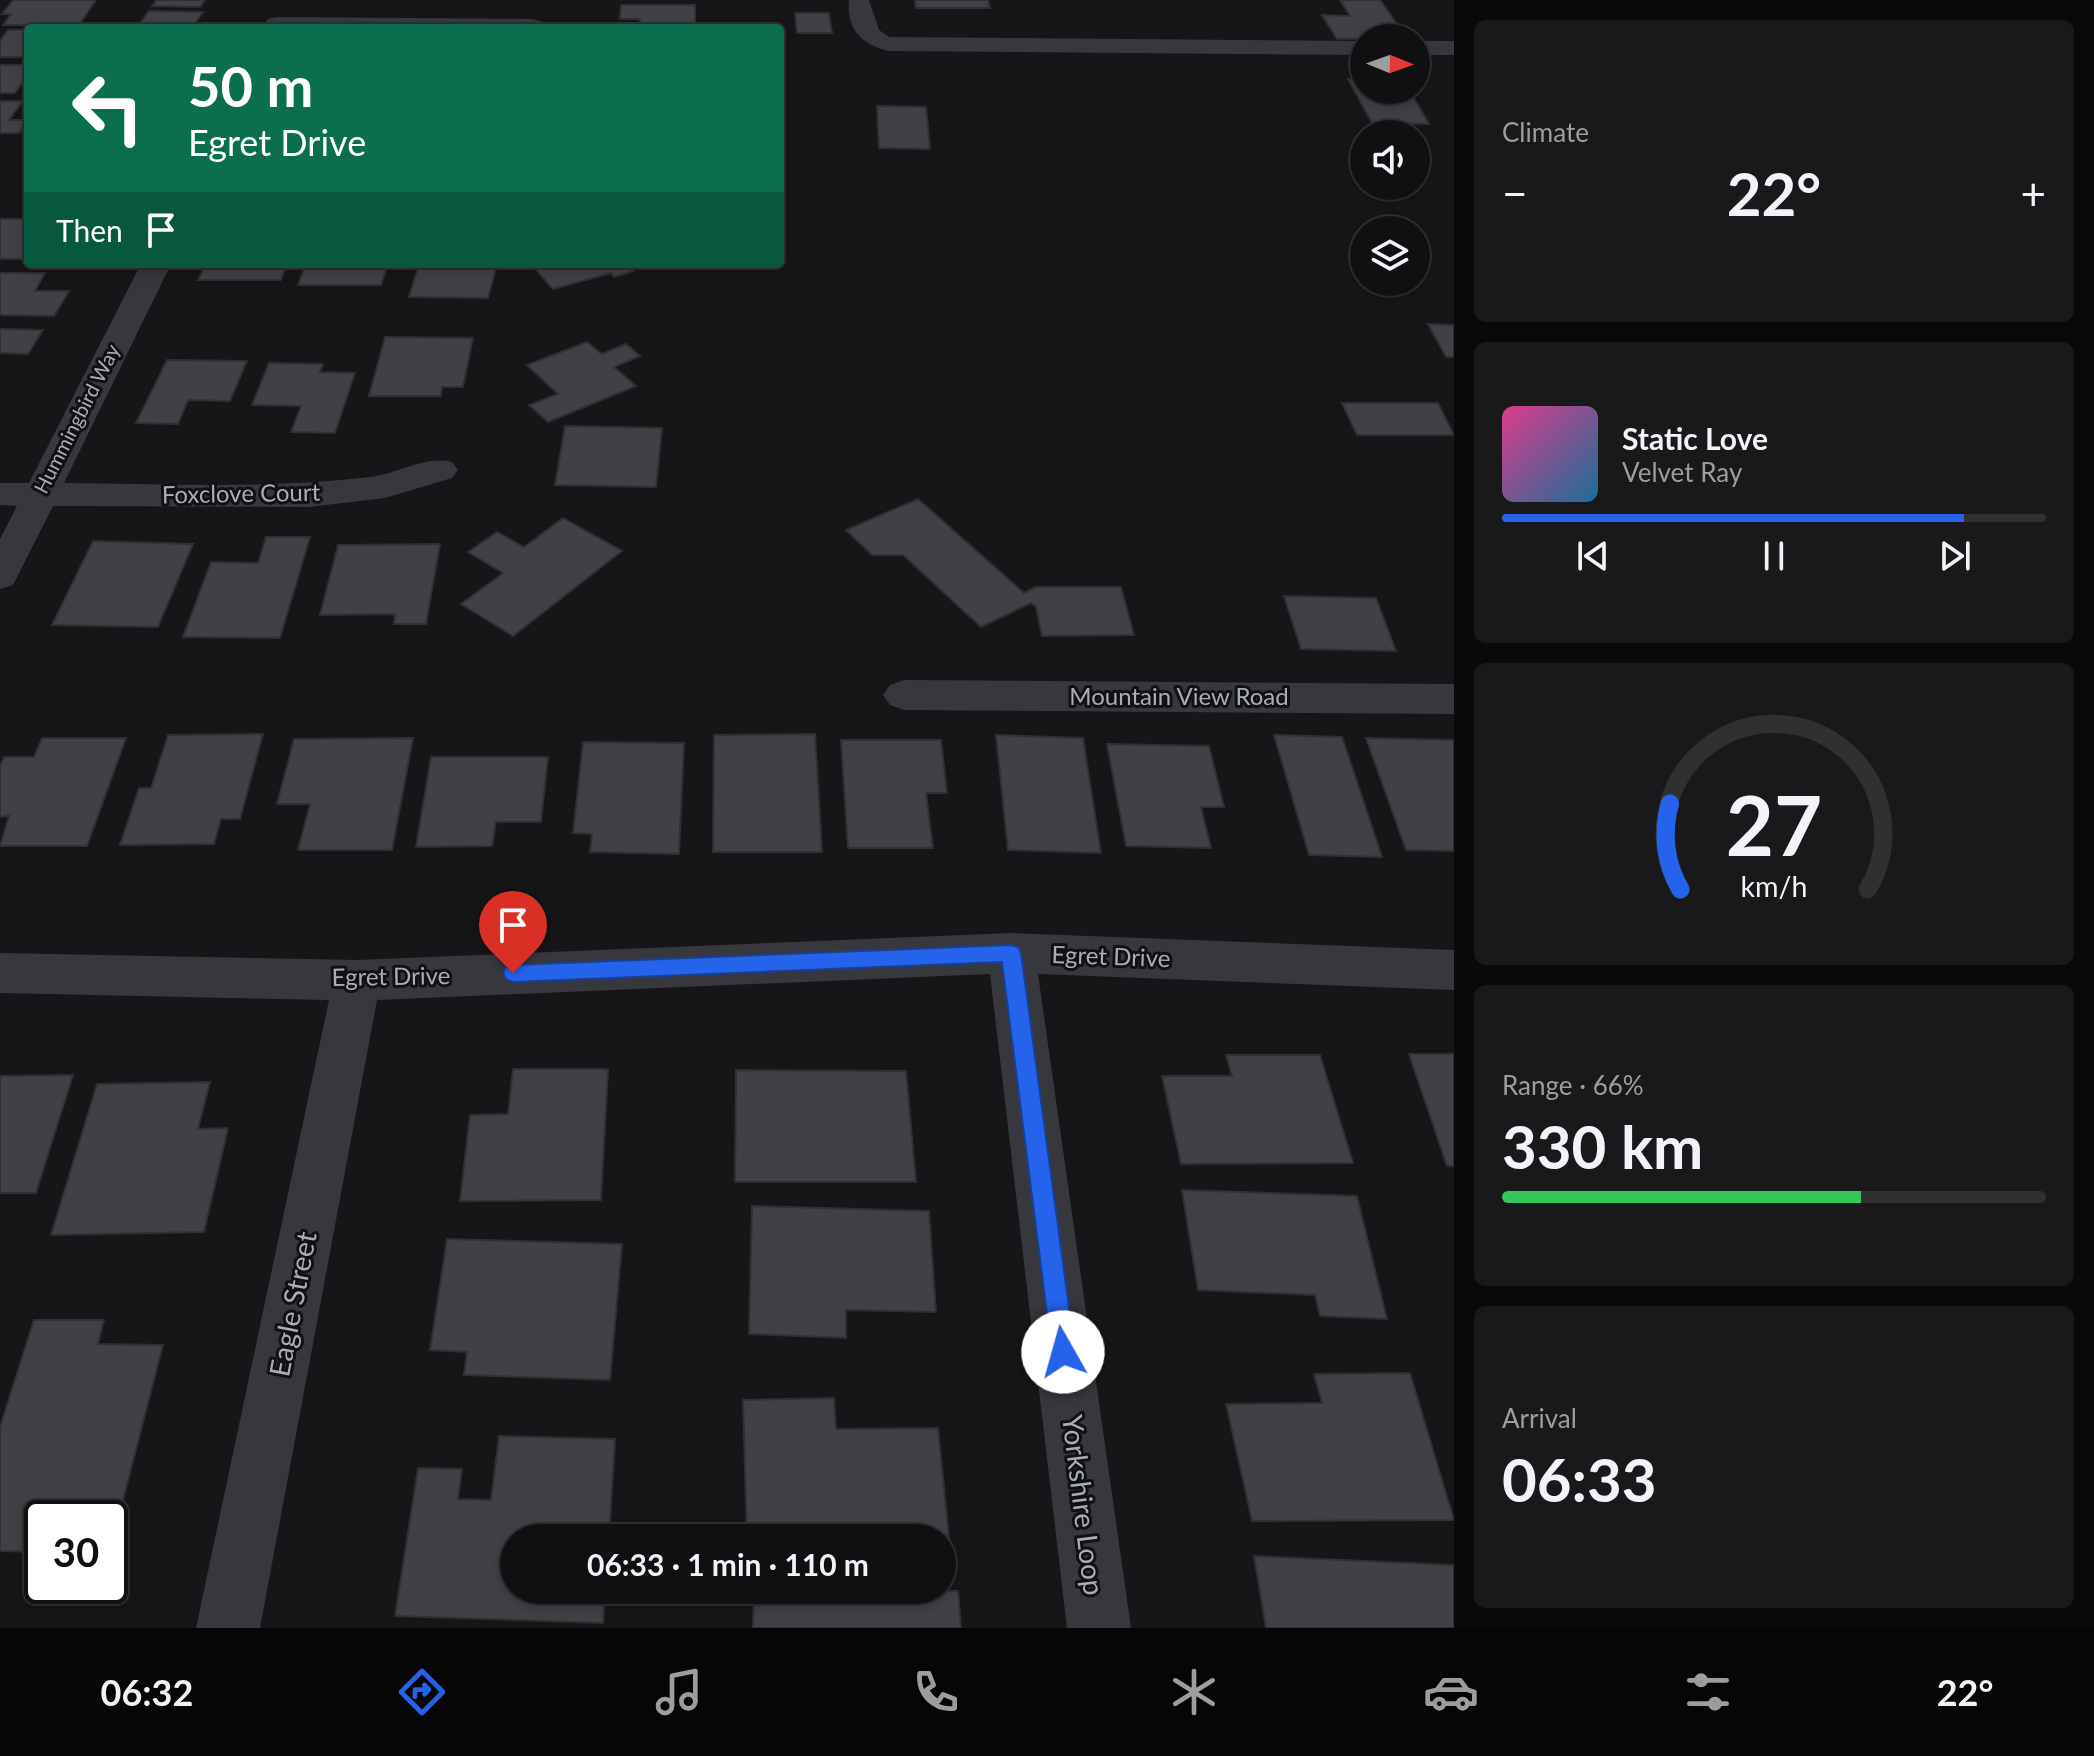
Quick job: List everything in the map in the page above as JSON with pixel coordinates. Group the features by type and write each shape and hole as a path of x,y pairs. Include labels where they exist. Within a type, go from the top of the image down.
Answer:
{"street":[{"path":"277,24 289,0"},
{"path":"859,2 869,36 874,41 889,44 1350,48"},
{"path":"1430,48 1454,48"},
{"name":"Hummingbird Way","path":"0,576 154,268"},
{"name":"Foxclove Court","path":"0,494 309,496 385,487 440,470"},
{"name":"Mountain View Road","path":"904,695 1454,699"},
{"name":"Egret Drive","path":"0,973 357,980 1011,953 1454,970"},
{"name":"Yorkshire Loop","path":"1011,953 1099,1628"},
{"name":"Eagle Street","path":"228,1628 357,980"}],"building":[{"path":"13,0 96,0 80,24 3,25 11,14 2,14"},
{"path":"157,0 205,0 200,7 152,6"},
{"path":"915,0 988,0 990,8 916,8"},
{"path":"1340,0 1380,0 1397,24 1350,24 1350,39 1337,39 1322,15 1350,16"},
{"path":"621,5 695,5 695,24 639,24 640,19 620,19"},
{"path":"149,11 203,12 195,24 140,24"},
{"path":"795,13 829,13 832,33 797,33"},
{"path":"8,30 24,30 24,57 0,57 0,41"},
{"path":"0,65 24,65 24,80 15,93 0,93"},
{"path":"0,101 23,101 9,120 24,120 19,133 0,133"},
{"path":"1362,104 1417,104 1427,120 1370,120"},
{"path":"877,106 926,107 930,149 879,148"},
{"path":"0,219 24,219 24,259 0,259"},
{"path":"204,268 286,268 281,280 198,280"},
{"path":"304,268 387,268 381,285 298,285"},
{"path":"418,268 496,268 488,298 409,297"},
{"path":"535,268 631,268 634,271 614,277 611,273 553,289"},
{"path":"0,273 45,273 35,291 69,291 54,316 0,315"},
{"path":"1428,324 1454,325 1454,357 1446,357"},
{"path":"0,329 43,330 28,354 0,353"},
{"path":"385,337 473,338 463,387 442,387 441,396 369,396"},
{"path":"587,342 602,354 626,344 640,356 614,367 636,386 548,422 529,405 558,394 527,365"},
{"path":"167,360 247,361 230,401 188,400 178,424 136,423"},
{"path":"269,363 323,364 320,372 355,373 335,433 291,432 301,406 252,405"},
{"path":"1342,403 1438,403 1454,435 1357,435"},
{"path":"565,426 662,428 656,487 555,485"},
{"path":"918,499 1024,593 1036,587 1121,587 1134,635 1042,636 1036,607 1031,603 981,627 903,555 872,555 846,530"},
{"path":"563,518 622,551 513,636 461,604 503,573 468,552 497,532 524,547"},
{"path":"266,537 310,537 280,638 183,637 211,562 258,563"},
{"path":"93,541 193,544 158,627 52,625"},
{"path":"440,544 426,624 394,624 395,614 320,615 338,545"},
{"path":"1284,596 1376,598 1396,651 1301,649"},
{"path":"263,734 240,819 221,819 214,844 120,845 139,788 151,788 168,735"},
{"path":"815,734 822,852 713,852 714,735"},
{"path":"996,735 1083,738 1101,853 1008,850"},
{"path":"1274,735 1342,737 1382,857 1309,855"},
{"path":"42,738 126,738 87,846 0,846 9,816 0,817 0,766 4,757 34,757"},
{"path":"413,738 392,850 298,850 310,804 277,804 294,739"},
{"path":"1366,738 1454,740 1454,851 1406,850"},
{"path":"841,740 941,740 947,793 926,793 933,848 848,848"},
{"path":"583,742 684,743 679,854 590,852 592,834 573,833"},
{"path":"1107,744 1209,746 1224,807 1201,807 1211,848 1126,846"},
{"path":"431,757 548,757 541,822 496,822 492,846 416,847"},
{"path":"1409,1054 1454,1054 1454,1166 1447,1166"},
{"path":"1226,1055 1320,1055 1353,1163 1181,1164 1162,1076 1232,1076"},
{"path":"513,1069 608,1069 601,1200 460,1201 470,1115 508,1114"},
{"path":"736,1070 906,1071 916,1182 735,1182"},
{"path":"73,1075 36,1193 0,1193 0,1076"},
{"path":"210,1082 198,1129 228,1128 204,1232 51,1235 97,1084"},
{"path":"1182,1190 1357,1196 1387,1319 1320,1316 1315,1295 1198,1290"},
{"path":"752,1206 929,1211 936,1312 846,1310 846,1338 749,1334"},
{"path":"447,1239 622,1244 610,1380 464,1375 467,1352 430,1350"},
{"path":"34,1320 104,1320 98,1344 163,1345 123,1500 24,1500 24,1552 0,1551 0,1427"},
{"path":"1410,1373 1454,1520 1252,1521 1226,1404 1322,1403 1314,1374"},
{"path":"834,1398 836,1429 938,1428 948,1524 747,1524 743,1400"},
{"path":"499,1436 615,1439 610,1524 500,1524 500,1604 604,1604 603,1623 395,1616 418,1468 462,1469 458,1499 491,1500"},
{"path":"1254,1556 1454,1565 1454,1628 1266,1628"},
{"path":"958,1591 961,1628 753,1628 754,1604 956,1604"}],"route":[{"path":"513,973 1011,953 1063,1352"}]}
